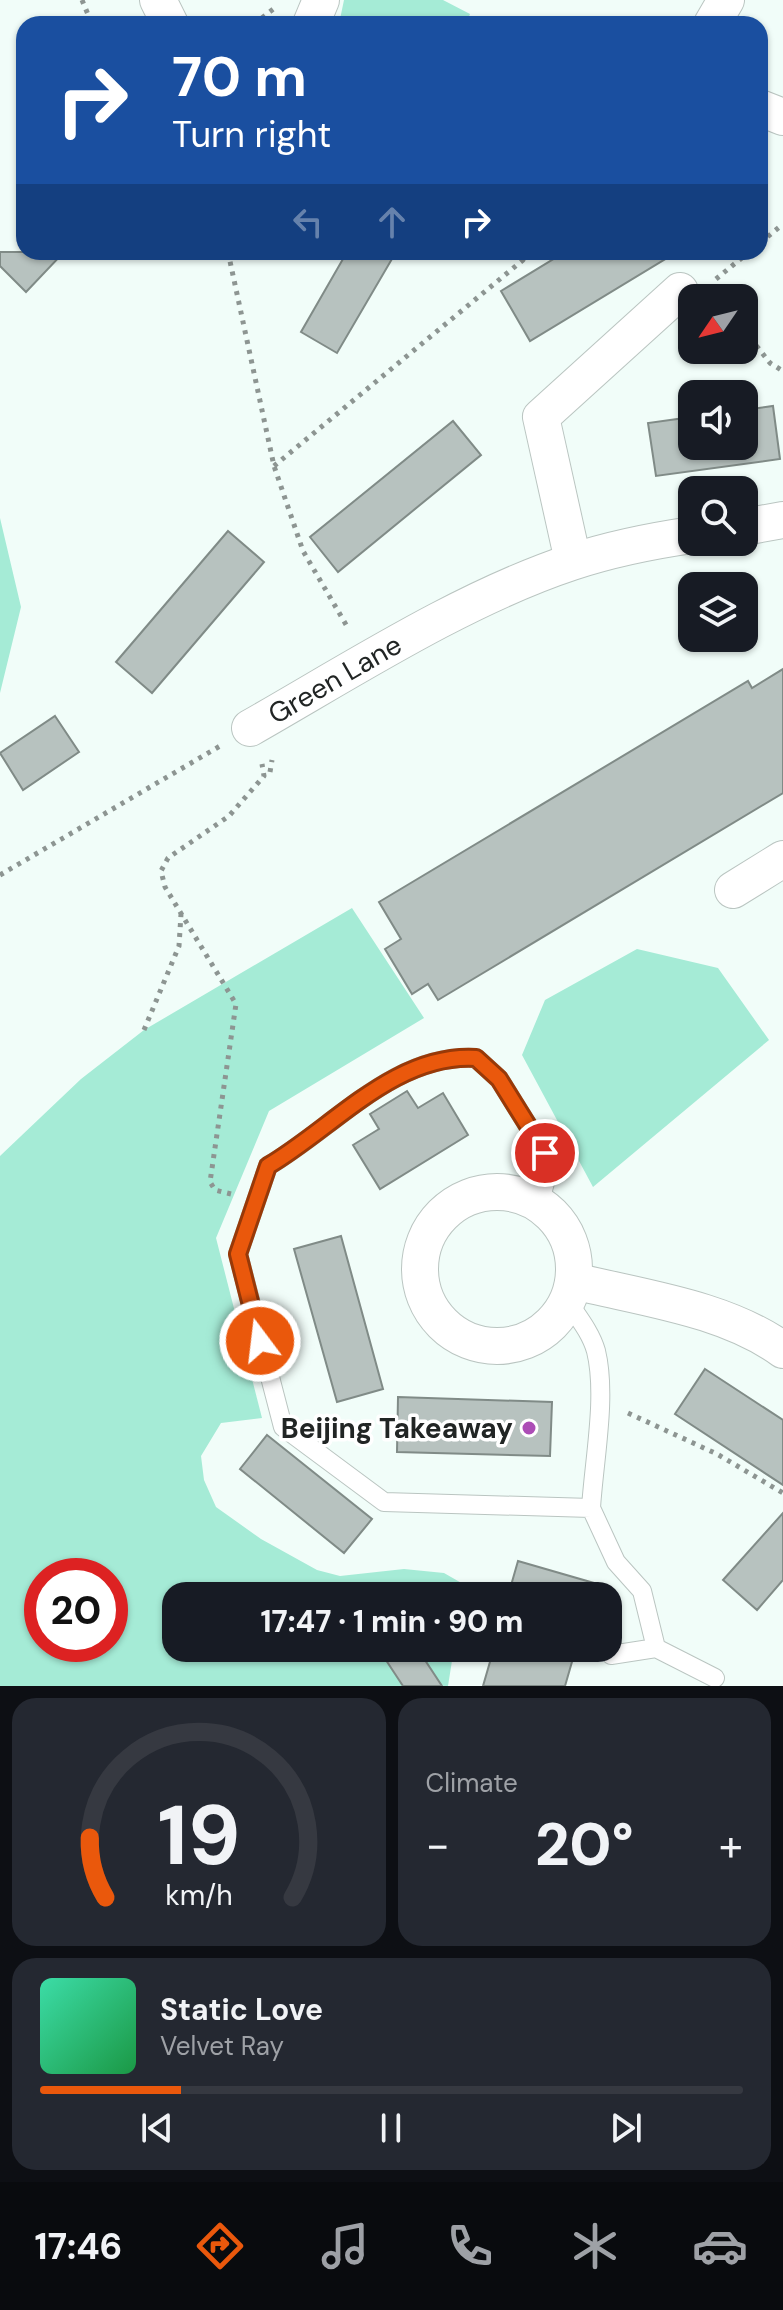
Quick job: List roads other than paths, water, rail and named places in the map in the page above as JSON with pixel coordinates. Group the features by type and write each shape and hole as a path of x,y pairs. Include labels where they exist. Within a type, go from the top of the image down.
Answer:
{"street":[{"path":"573,561 541,417 678,293"},
{"path":"758,524 783,520"},
{"name":"Green Lane","path":"250,728 366,660 526,579 573,561 635,544 678,537"},
{"path":"733,890 783,859"},
{"path":"498,1191 539,1204 556,1218 568,1237 574,1259 571,1291 556,1320 539,1335 518,1344 497,1347 475,1343 455,1334 438,1320 427,1301 421,1279 420,1257 427,1236 439,1218 456,1203 476,1194 498,1191"},
{"path":"571,1291 690,1310 763,1335 783,1350"}],"lane":[{"path":"539,1204 550,1165 521,1113 499,1079 476,1058 452,1056 422,1066 379,1088 299,1148 268,1166 260,1198 238,1254 283,1427 384,1502 591,1508"},
{"path":"571,1291 596,1352 601,1403 591,1508 616,1562 642,1591 656,1648"},
{"path":"622,1653 656,1648 715,1678"}],"place":[{"name":"Beijing Takeaway","path":"529,1428"}]}
